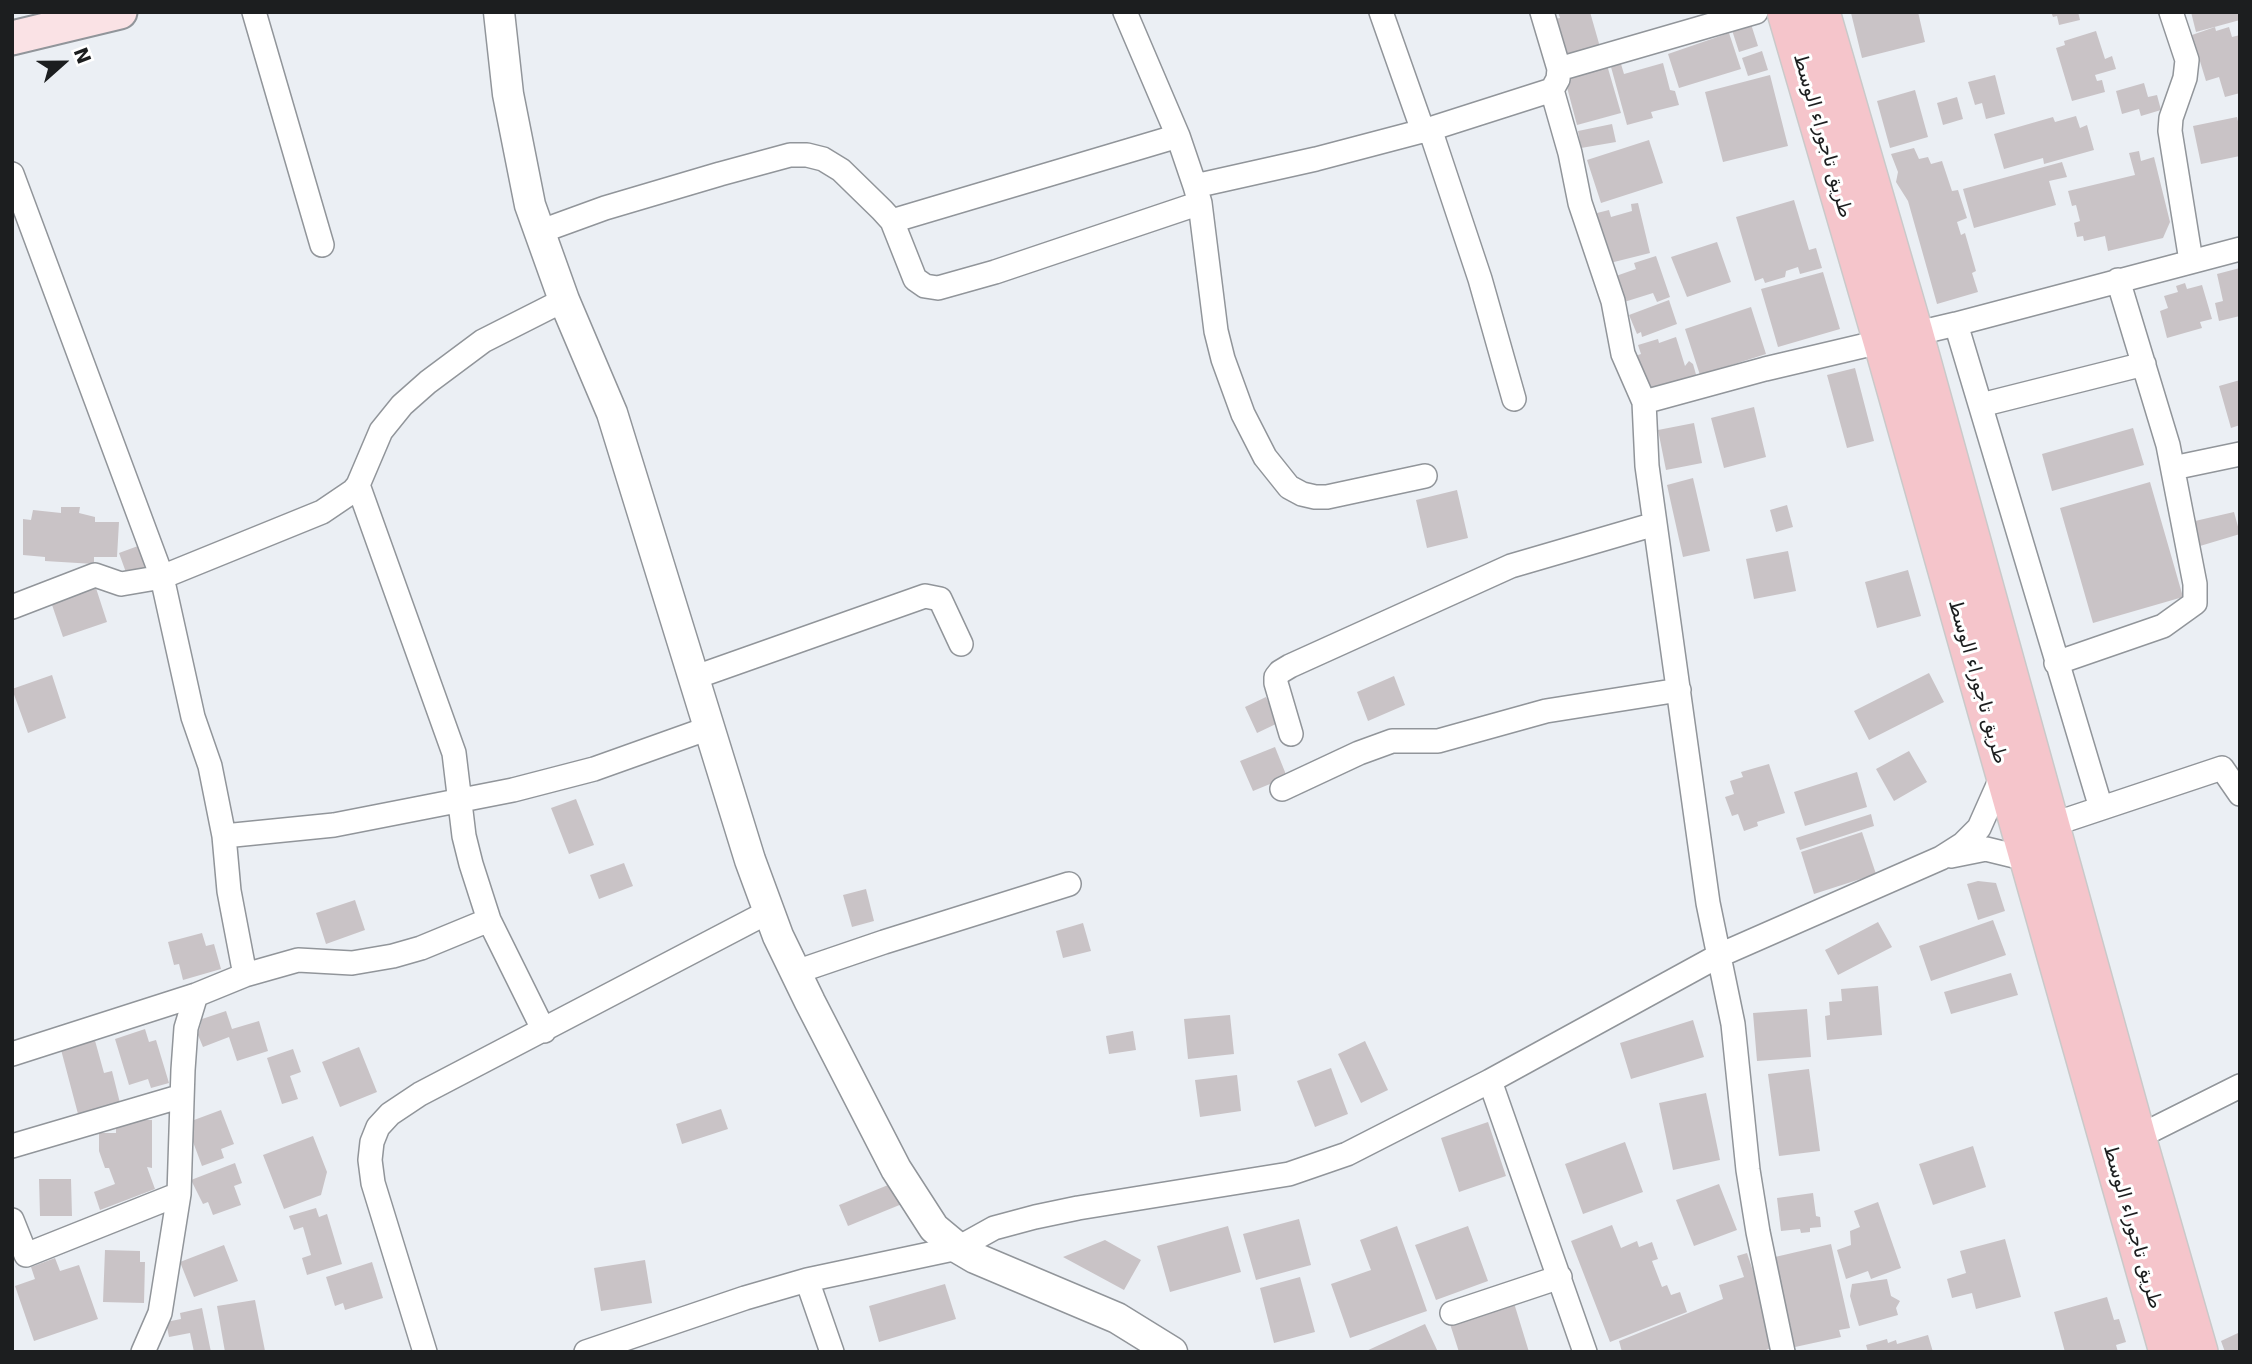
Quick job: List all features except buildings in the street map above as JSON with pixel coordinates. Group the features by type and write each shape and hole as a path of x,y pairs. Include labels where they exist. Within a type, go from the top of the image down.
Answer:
{"main road":[{"path":"12,38 120,12"},
{"name":"طريق تاجوراء الوسط","path":"1786,12 1898,336 2003,775 2027,859 2124,1143 2168,1352"},
{"path":"1821,12 1898,336 2051,825 2124,1143 2199,1352"}],"street":[{"path":"254,12 322,245"},
{"path":"499,12 508,94 519,156 539,232 564,300 612,413 750,860 768,912 796,972 902,1179 934,1228 975,1258 1116,1318 1172,1352"},
{"path":"1125,12 1178,136 1198,195 1216,331 1223,359 1254,438 1278,475 1295,491 1315,497 1327,497 1425,476"},
{"path":"1381,12 1427,130 1479,279 1514,399"},
{"path":"1542,12 1580,203 1613,301 1623,354 1644,402 1647,466 1708,903 1733,1024 1750,1182 1783,1352"},
{"path":"539,232 606,208 790,155 807,155 822,159 841,170 892,221 915,279 925,286 938,288 995,272 1198,195 1316,159 1427,130 1555,80 1756,12"},
{"path":"2171,12 2187,60 2185,78 2171,118 2170,131 2191,261"},
{"path":"892,221 1178,136"},
{"path":"12,174 162,577 193,717 210,766 224,836 229,891 245,975"},
{"path":"1644,402 2240,249"},
{"path":"2056,663 2163,626 2195,603 2195,584 2173,468 2119,280"},
{"path":"12,607 95,575 121,584 162,577 322,512 348,496 358,485 381,431 402,405 428,382 483,341 564,300"},
{"path":"1956,324 2101,808"},
{"path":"1981,405 2144,364"},
{"path":"2173,468 2240,454"},
{"path":"358,485 450,740 458,773 471,864 489,920 544,1031"},
{"path":"1291,734 1276,683 1280,672 1290,666 1511,566 1655,524"},
{"path":"693,678 925,596 940,599 961,644"},
{"path":"1282,789 1359,753 1392,741 1438,741 1546,711 1679,690"},
{"path":"224,836 334,825 513,790 581,773 709,728"},
{"path":"2051,825 2231,764 2240,794"},
{"path":"586,1352 807,1280 958,1248 994,1228 1058,1211 1262,1179 1320,1166 1393,1132 1490,1081 1720,955 1941,858 1963,844 1979,828 2003,775"},
{"path":"1941,858 1986,849 2027,859"},
{"path":"796,972 1069,884"},
{"path":"425,1352 373,1182 370,1160 372,1142 378,1127 402,1105 768,912"},
{"path":"12,1054 195,995 245,975 298,960 352,963 393,956 421,948 489,920"},
{"path":"143,1352 160,1314 178,1194 187,1028 195,995"},
{"path":"1490,1081 1585,1352"},
{"path":"2124,1143 2240,1086"},
{"path":"12,1146 182,1097"},
{"path":"12,1220 26,1255 178,1194"},
{"path":"1452,1313 1560,1277"},
{"path":"807,1280 832,1352"}]}
